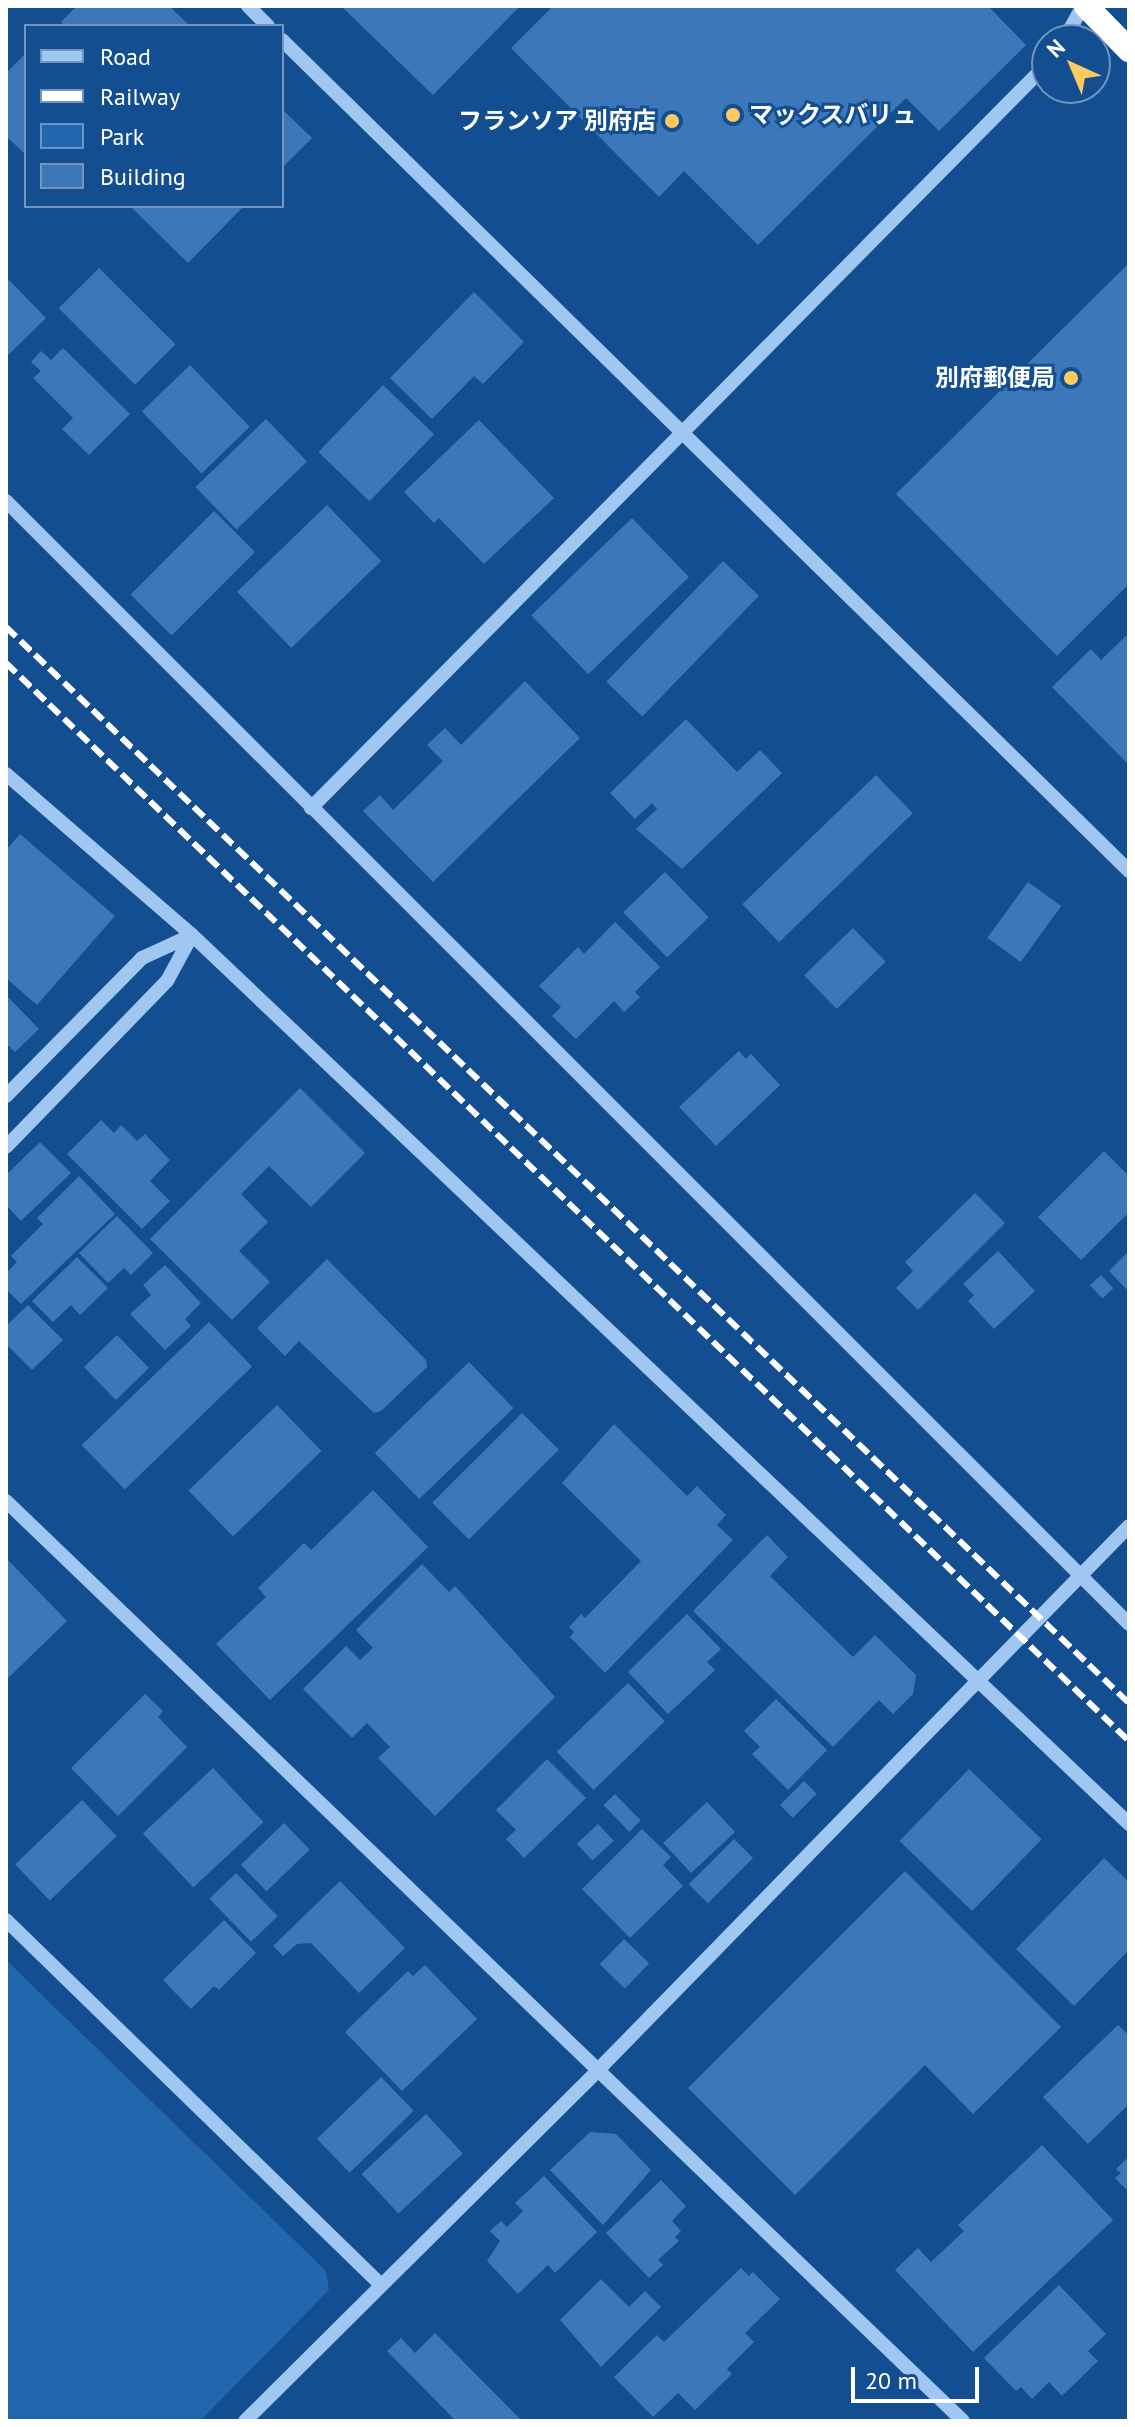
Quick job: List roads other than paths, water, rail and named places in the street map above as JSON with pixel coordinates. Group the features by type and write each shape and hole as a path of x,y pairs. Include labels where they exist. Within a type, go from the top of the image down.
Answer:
{"highway":[{"path":"1084,6 1129,50"}],"street":[{"path":"248,6 266,24"},
{"path":"1073,24 1084,6"},
{"path":"284,42 1129,871"},
{"path":"311,808 1031,80"},
{"path":"6,501 1129,1624"},
{"path":"6,774 192,935 1129,1824"},
{"path":"6,1096 142,958 192,935"},
{"path":"6,1147 167,981 192,935"},
{"path":"6,1501 963,2421"},
{"path":"245,2421 598,2070 981,1682 1129,1526"},
{"path":"6,1920 380,2284"}],"railway":[{"path":"6,627 1129,1703"},
{"path":"6,663 1129,1741"}],"place":[{"name":"マックスバリュ","path":"733,115"},
{"name":"フランソア 別府店","path":"672,121"},
{"name":"別府郵便局","path":"1071,378"}]}
